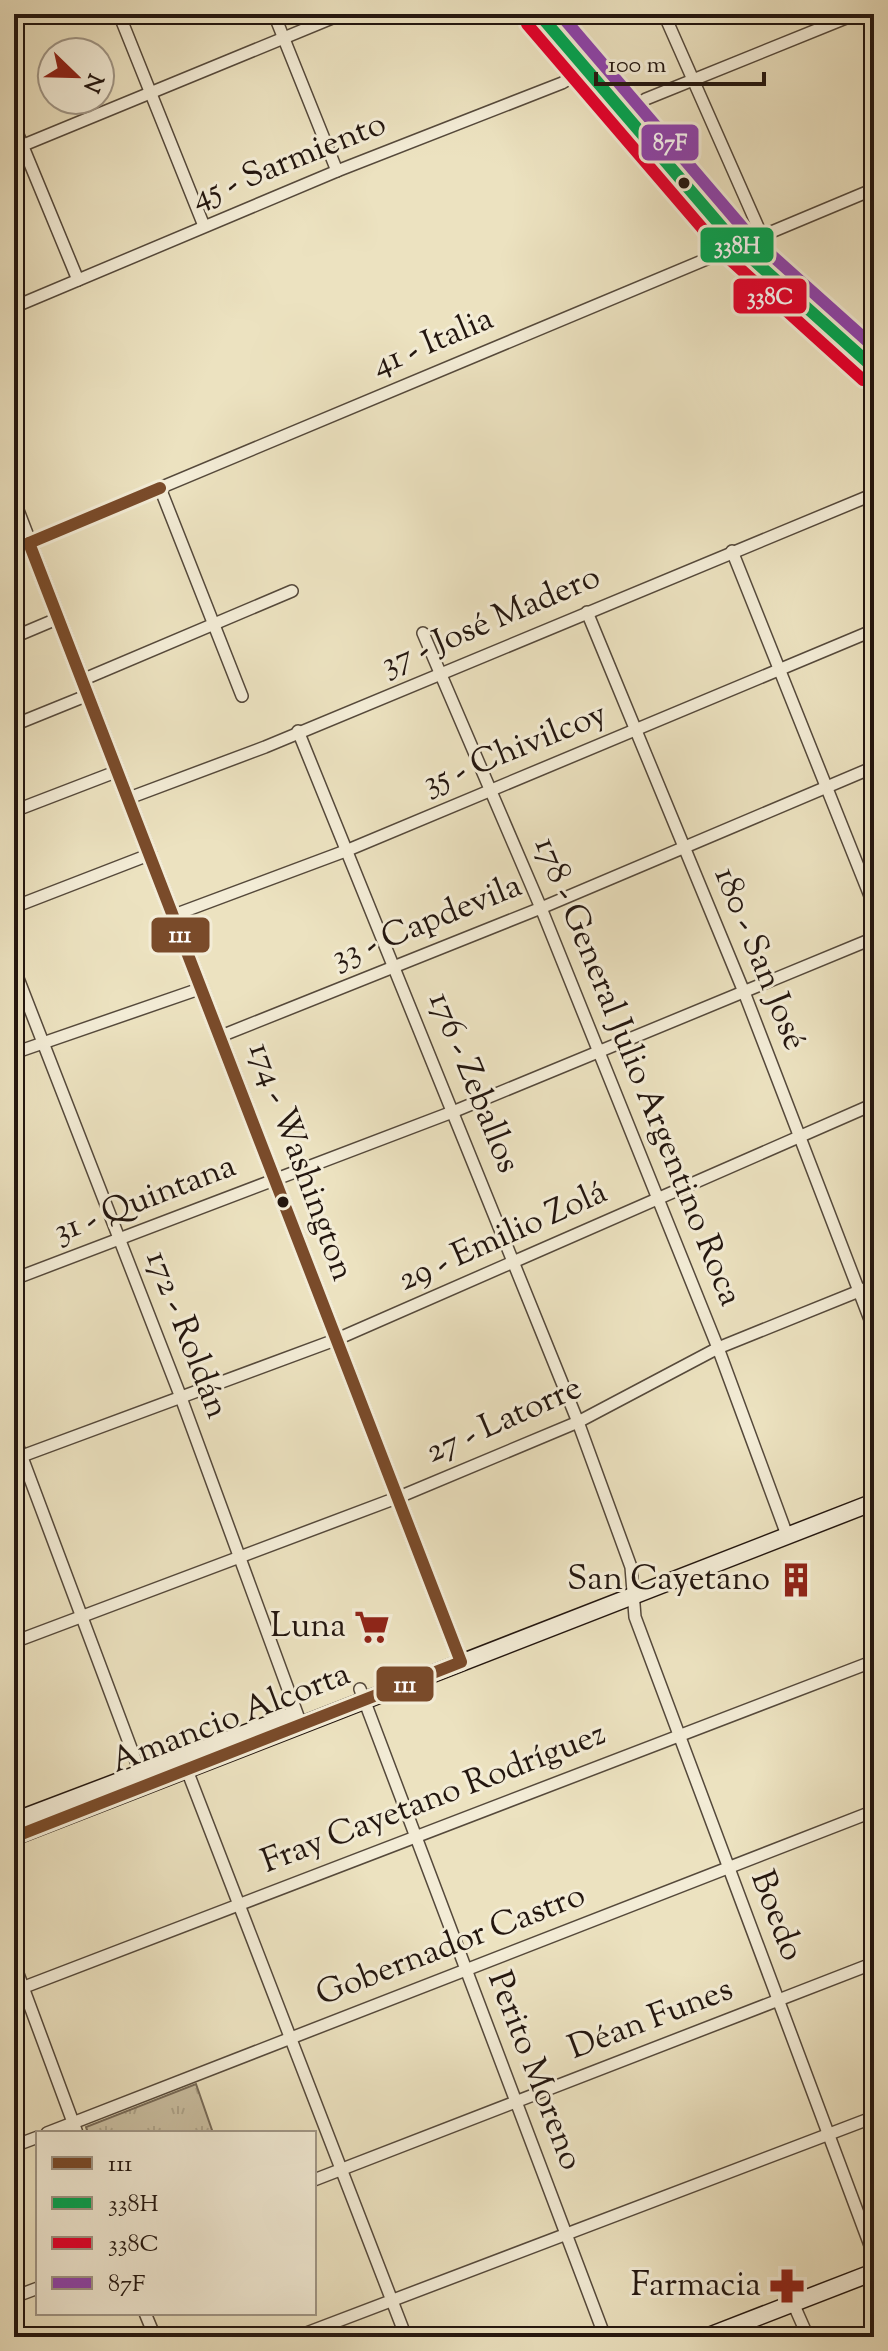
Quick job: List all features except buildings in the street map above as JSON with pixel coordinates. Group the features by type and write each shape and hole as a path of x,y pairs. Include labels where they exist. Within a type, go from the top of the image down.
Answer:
{"main road":[{"path":"539,14 738,246 874,368"},
{"path":"786,1531 874,1491"},
{"name":"Amancio Alcorta","path":"14,1837 184,1763 786,1531 874,1502"},
{"path":"14,1821 143,1779"},
{"path":"706,2337 874,2272"}],"street":[{"path":"119,14 204,226"},
{"path":"274,14 337,171"},
{"path":"18,147 151,95 342,14"},
{"path":"664,14 762,236"},
{"path":"625,114 646,99 854,14"},
{"name":"45 - Sarmiento","path":"14,307 337,171 562,83 586,69"},
{"path":"14,125 18,147 78,280"},
{"name":"41 - Italia","path":"14,549 874,189"},
{"path":"160,488 242,696"},
{"name":"37 - José Madero","path":"129,798 443,674 732,551 874,495"},
{"name":"174 - Washington","path":"14,504 459,1657"},
{"path":"732,551 874,906"},
{"path":"82,680 292,591"},
{"name":"180 - San José","path":"587,612 744,992 874,1330"},
{"path":"14,637 59,618"},
{"name":"35 - Chivilcoy","path":"174,915 348,850 874,630"},
{"name":"178 - General Julio Argentino Roca","path":"423,633 493,788 718,1348 786,1531"},
{"path":"14,725 88,695"},
{"name":"176 - Zeballos","path":"298,731 455,1111 578,1422 631,1567 633,1589"},
{"name":"33 - Capdevila","path":"221,1036 541,908 874,767"},
{"path":"14,811 118,771"},
{"path":"14,907 151,854"},
{"name":"31 - Quintana","path":"14,1279 455,1111 874,938"},
{"name":"172 - Roldán","path":"14,968 180,1395 299,1719"},
{"path":"14,1053 202,988"},
{"name":"29 - Emilio Zolá","path":"18,1457 335,1340 874,1104"},
{"name":"27 - Latorre","path":"14,1642 239,1554 399,1497 578,1422 718,1348 874,1285"},
{"path":"14,1436 18,1457 143,1779"},
{"name":"Boedo","path":"633,1589 635,1617 874,2256"},
{"name":"Fray Cayetano Rodríguez","path":"18,1990 874,1661"},
{"name":"Perito Moreno","path":"362,1694 605,2337"},
{"path":"184,1763 406,2337"},
{"name":"Gobernador Castro","path":"76,2128 291,2038 874,1811"},
{"path":"14,1963 18,1990 76,2128"},
{"name":"Déan Funes","path":"316,2179 874,1963"},
{"path":"296,2337 874,2117"},
{"path":"14,2146 36,2138"},
{"path":"14,2297 36,2289"},
{"path":"793,2303 808,2337"},
{"path":"146,2315 155,2337"}],"green space":[{"path":"196,2084 212,2131 87,2131 86,2127"}],"transit line":[{"name":"338H","path":"539,14 738,246 874,368"},
{"name":"87F","path":"560,14 749,235 874,347"},
{"name":"338C","path":"527,24 726,256 863,380"},
{"name":"111","path":"29,543 160,488"},
{"name":"111","path":"14,1837 461,1662 29,543"}],"place":[{"name":"San Cayetano","path":"796,1580"},
{"name":"Luna","path":"372,1627"},
{"name":"Farmacia","path":"787,2286"}]}
